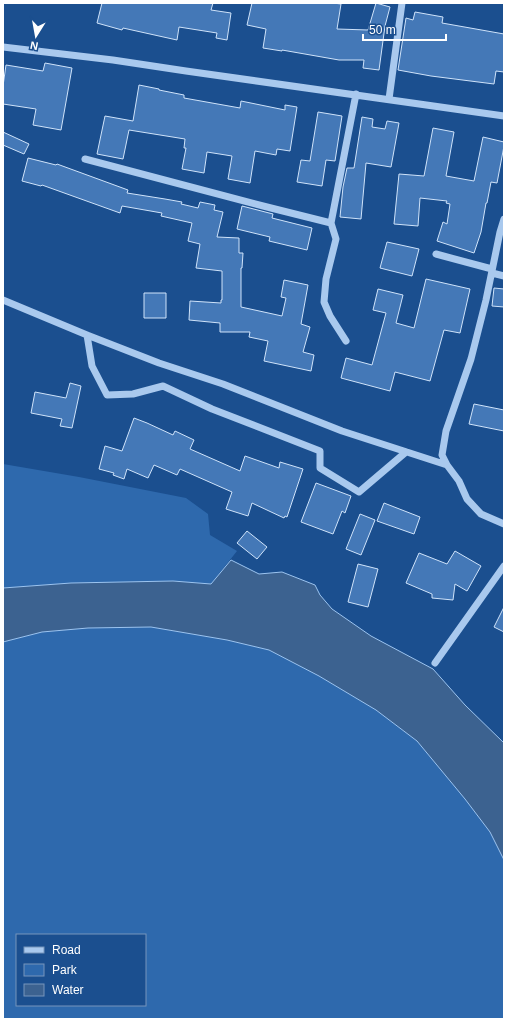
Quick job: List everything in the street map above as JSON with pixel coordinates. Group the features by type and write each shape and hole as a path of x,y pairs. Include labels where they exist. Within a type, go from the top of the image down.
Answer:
{"street":[{"path":"389,99 402,3"},
{"path":"3,47 113,60 504,116"},
{"path":"346,341 330,316 324,302 326,279 336,238 331,223 356,94"},
{"path":"86,159 331,223"},
{"path":"504,219 471,359 446,431 442,455 447,465 460,481 467,499 481,514 504,524"},
{"path":"436,254 504,276"},
{"path":"3,300 159,363 223,384 342,431 447,465"},
{"path":"87,335 92,366 107,395 133,394 163,386 212,409 320,451 320,468 359,492 406,452"},
{"path":"435,663 504,566"}],"green space":[{"path":"3,464 186,498 208,514 210,535 237,551 211,584 173,581 71,583 3,588"},
{"path":"151,627 227,640 269,650 319,676 376,710 417,741 490,832 504,860 504,1019 3,1019 3,642 42,632 88,628"}],"water":[{"path":"231,560 259,574 282,572 315,585 320,595 332,609 371,636 433,669 465,705 504,743 504,860 490,832 417,741 376,710 319,676 269,650 227,640 151,627 88,628 42,632 3,642 3,588 71,583 173,581 211,584"}],"building":[{"path":"102,3 213,3 211,10 231,13 227,40 216,38 217,33 179,27 177,40 123,28 122,30 97,23"},
{"path":"252,3 341,4 337,29 368,30 376,3 390,7 385,26 379,70 363,68 364,60 339,60 263,48 266,29 247,25"},
{"path":"415,12 443,17 442,23 504,34 504,72 496,71 494,84 398,70 406,18 413,20"},
{"path":"45,63 72,68 61,130 33,125 36,109 3,104 3,86 6,65 43,71"},
{"path":"139,85 184,95 184,98 240,108 241,101 285,110 285,105 297,107 290,151 277,149 276,155 255,151 250,183 228,179 232,156 207,152 204,173 182,169 186,148 184,148 185,139 129,130 123,159 97,154 105,116 133,121"},
{"path":"318,112 342,116 335,161 326,160 322,186 297,182 301,160 310,161"},
{"path":"362,117 373,119 372,127 385,129 387,121 399,123 391,167 366,163 361,219 340,217 343,187 347,168 354,168"},
{"path":"433,128 454,132 446,176 474,181 483,137 504,142 497,183 491,182 481,232 474,253 437,241 443,222 447,224 450,204 446,203 447,201 420,198 418,226 394,224 399,174 424,176"},
{"path":"3,132 29,144 24,154 3,145"},
{"path":"28,158 57,164 128,190 127,193 182,202 181,204 198,208 200,202 215,205 214,210 223,212 217,237 239,238 239,253 243,253 241,268 241,307 282,316 286,298 281,297 284,280 308,285 301,324 310,327 303,352 314,355 311,371 264,361 268,341 249,337 250,332 220,332 220,323 189,320 190,301 221,303 222,300 222,271 196,268 200,244 188,241 192,223 161,216 162,213 122,206 120,213 42,185 22,181"},
{"path":"242,206 273,214 272,218 312,228 307,250 269,241 270,237 237,229"},
{"path":"387,242 419,249 412,276 380,268"},
{"path":"426,279 470,289 460,333 444,330 430,381 395,372 390,391 341,378 346,358 372,365 386,313 373,310 378,289 403,295 396,323 414,328"},
{"path":"494,288 504,289 504,307 492,306"},
{"path":"144,293 166,293 166,318 144,318"},
{"path":"70,383 81,386 72,428 60,426 62,419 31,413 35,392 66,398"},
{"path":"474,404 504,410 504,431 469,424"},
{"path":"134,418 173,435 175,431 194,440 190,449 240,471 245,456 279,468 280,462 303,469 287,517 285,516 284,518 252,503 248,516 226,509 232,492 180,469 177,475 154,465 148,478 127,469 124,479 113,475 114,473 99,469 105,446 122,451"},
{"path":"316,483 351,496 345,513 342,511 333,534 301,522"},
{"path":"384,503 420,517 414,534 377,521"},
{"path":"360,514 375,520 361,555 346,549"},
{"path":"247,531 267,547 257,559 237,543"},
{"path":"455,551 481,566 467,591 455,584 453,600 432,598 432,594 406,583 419,553 447,564"},
{"path":"358,564 378,569 368,607 348,602"},
{"path":"504,607 504,632 494,627"}]}
